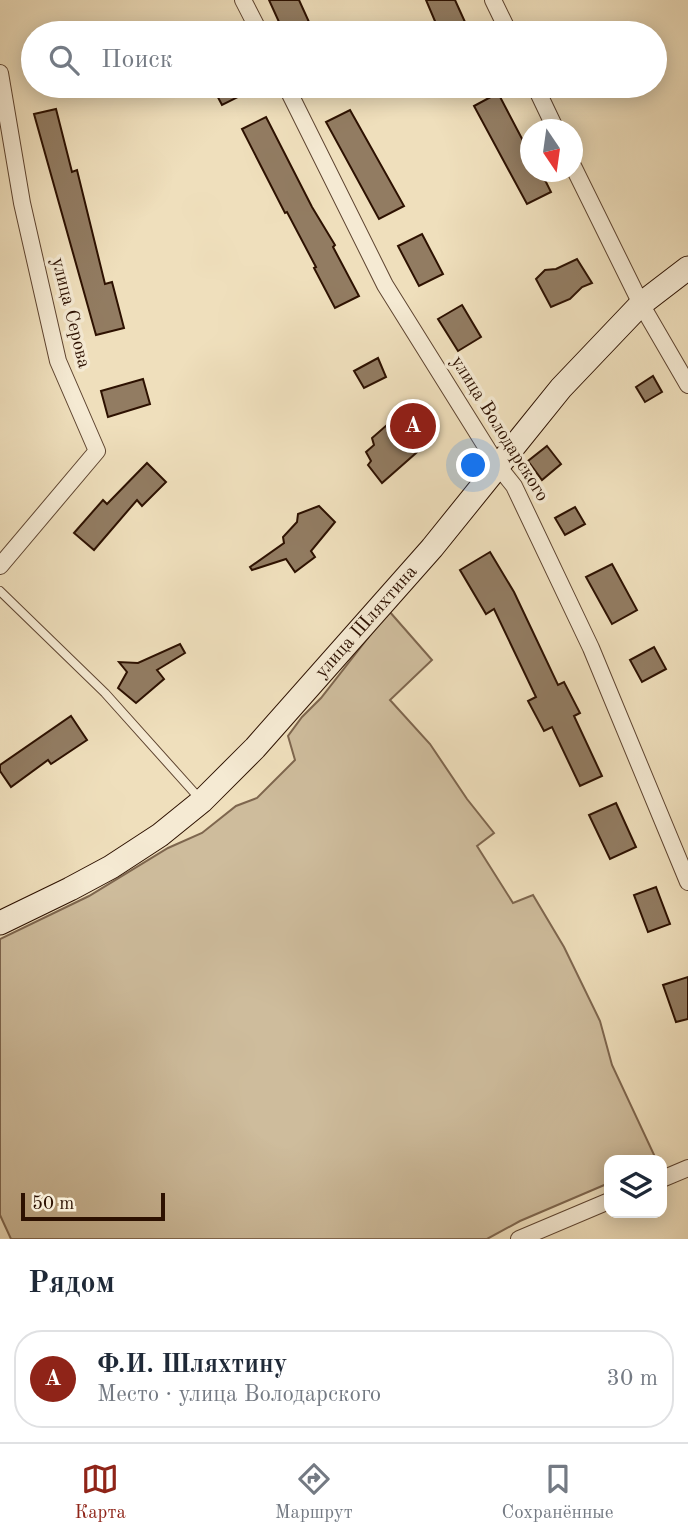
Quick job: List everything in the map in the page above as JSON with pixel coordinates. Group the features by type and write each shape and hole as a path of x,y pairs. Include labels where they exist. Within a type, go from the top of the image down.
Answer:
{"main road":[{"name":"улица Шляхтина","path":"0,923 111,867 160,835 202,801 255,747 432,548 561,388 641,304 688,268"}],"street":[{"path":"243,0 254,21"},
{"path":"493,0 503,21"},
{"name":"улица Серова","path":"0,73 22,203 58,361 97,451 0,566"},
{"name":"улица Володарского","path":"292,98 385,285 498,466 514,485 592,648 688,883"},
{"path":"541,98 551,119"},
{"path":"581,182 641,304 688,385"},
{"path":"667,1177 688,1168"},
{"path":"519,1239 604,1203"}],"lane":[{"path":"0,591 105,693 202,801"}],"shaded area":[{"path":"389,611 432,660 390,700 430,744 494,833 477,846 513,903 533,895 564,947 600,1021 612,1065 654,1155 604,1155 604,1185 520,1221 487,1239 11,1239 0,1215 0,939 89,896 168,848 202,833 236,806 257,798 295,760 288,736"}],"building":[{"path":"269,0 299,0 309,21 279,21"},
{"path":"426,0 455,0 465,21 435,21"},
{"path":"218,98 236,98 222,105"},
{"path":"489,98 501,98 520,135 520,182 546,182 551,192 527,204 474,106"},
{"path":"56,109 72,172 77,170 105,284 112,282 124,328 96,335 34,114"},
{"path":"350,110 404,206 379,219 326,122"},
{"path":"266,117 312,207 335,245 333,247 359,296 335,308 242,129"},
{"path":"422,234 443,274 419,286 398,246"},
{"path":"577,259 592,283 582,287 570,299 551,307 536,279 545,270 556,269"},
{"path":"462,305 481,337 458,351 438,319"},
{"path":"378,358 386,377 364,388 354,371"},
{"path":"653,376 662,392 645,402 636,387"},
{"path":"143,379 150,404 108,417 101,391"},
{"path":"403,411 424,446 382,483 368,465 371,461 366,452 374,445 372,438"},
{"path":"547,446 561,464 542,480 528,461"},
{"path":"147,463 166,482 142,506 137,500 94,550 74,533 103,500 107,504"},
{"path":"319,506 335,522 311,551 315,557 295,572 286,559 252,570 250,567 284,543 283,537 297,522 298,514"},
{"path":"575,507 585,524 565,535 555,518"},
{"path":"490,552 514,592 558,685 564,682 580,713 574,716 602,776 580,786 552,727 544,731 528,701 536,697 494,609 486,614 460,570"},
{"path":"612,564 637,610 612,624 586,577"},
{"path":"180,644 185,653 157,670 164,679 136,703 118,688 127,672 119,662 138,663"},
{"path":"654,647 666,669 642,682 630,660"},
{"path":"71,716 87,740 51,764 48,760 11,787 0,771 0,765"},
{"path":"616,803 636,847 610,859 589,815"},
{"path":"656,887 670,924 648,932 634,895"},
{"path":"688,977 688,1019 676,1022 663,985"}],"place":[{"name":"Ф.И. Шляхтину","path":"413,426"}]}
